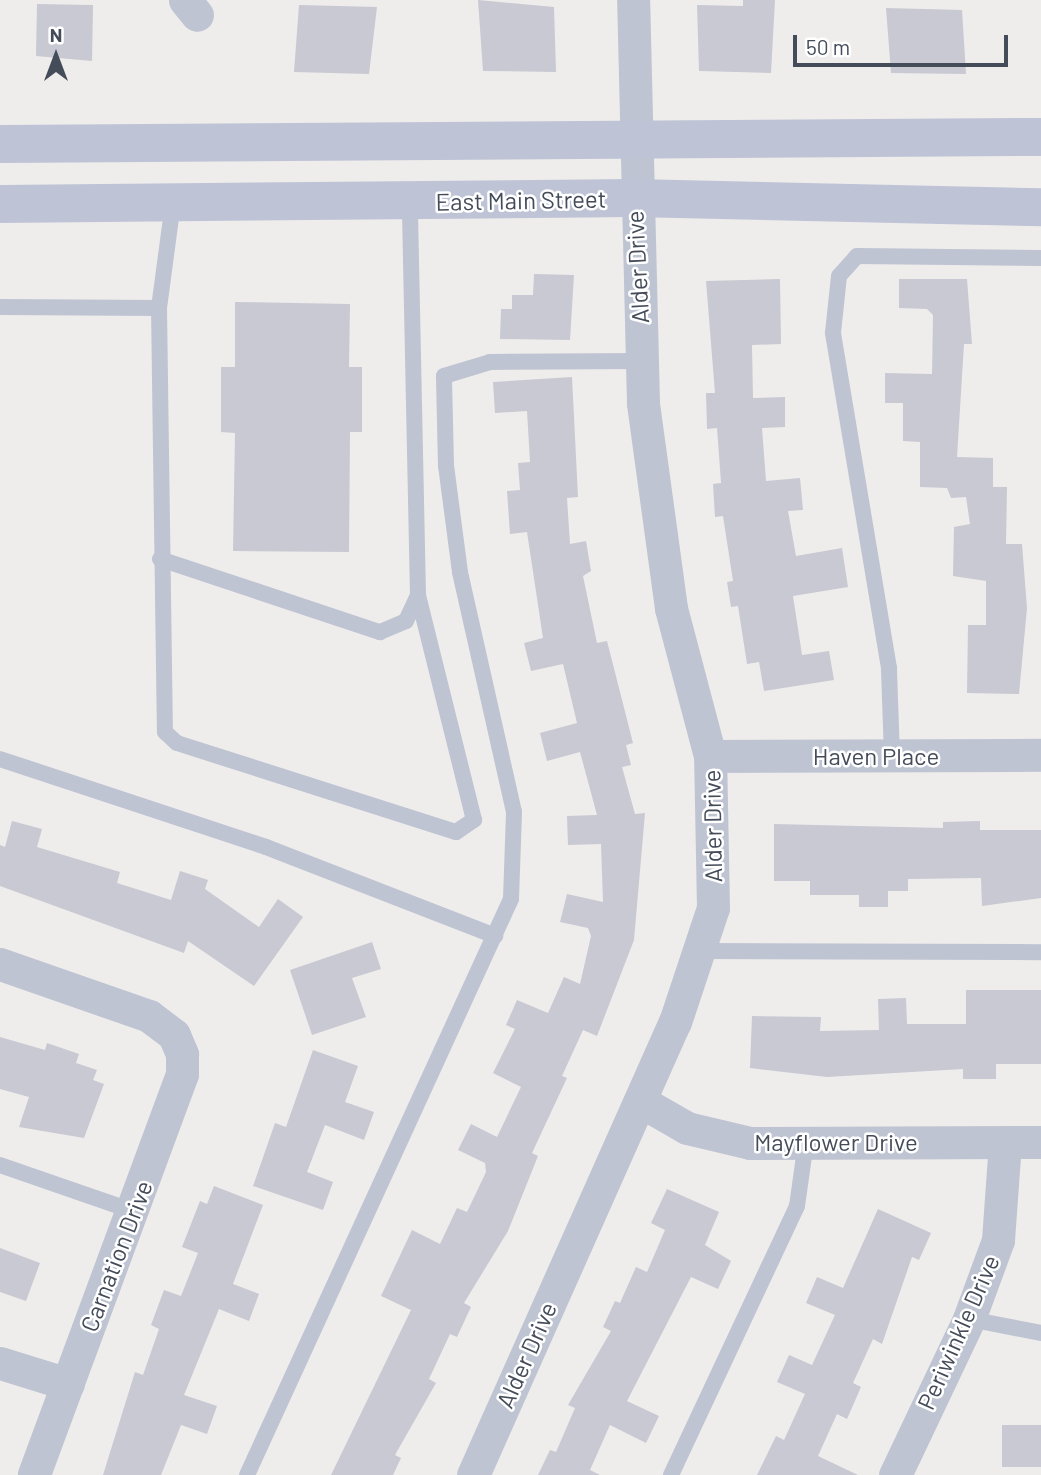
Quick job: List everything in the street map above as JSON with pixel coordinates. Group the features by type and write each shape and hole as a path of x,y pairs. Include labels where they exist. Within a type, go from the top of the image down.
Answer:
{"main road":[{"path":"0,144 632,136 1041,138"},
{"path":"0,165 169,142"},
{"name":"East Main Street","path":"0,204 634,198 1041,207"}],"street":[{"name":"Alder Drive","path":"472,1475 640,1101 702,951 715,860 710,756 671,608 649,470 634,198 633,0"},
{"name":"Haven Place","path":"710,756 1041,755"},
{"name":"Carnation Drive","path":"0,964 149,1016 174,1035 182,1074 134,1211 34,1475"},
{"name":"Mayflower Drive","path":"640,1101 718,1137 806,1142 1041,1142"},
{"name":"Periwinkle Drive","path":"895,1475 969,1319 998,1240 1005,1142"},
{"path":"0,1363 68,1384"}],"lane":[{"path":"173,203 159,308 162,720 177,743 456,832 474,820 418,594 410,201"},
{"path":"892,756 889,668 833,332 839,276 857,256 1041,258"},
{"path":"0,307 159,308"},
{"path":"247,1475 511,899 514,812 460,572 446,466 444,376 490,362 641,361"},
{"path":"160,559 380,632 406,621 418,594"},
{"path":"0,759 266,847 495,936"},
{"path":"702,951 1041,952"},
{"path":"671,1475 797,1206 806,1142"},
{"path":"0,1166 134,1211"},
{"path":"969,1319 1041,1333"}],"building":[{"path":"478,0 554,7 556,72 483,71"},
{"path":"743,0 775,0 771,73 699,71 697,5 743,6"},
{"path":"37,4 93,5 92,61 36,56"},
{"path":"299,5 377,7 369,74 294,72"},
{"path":"886,8 962,10 966,74 891,73"},
{"path":"534,274 574,275 570,340 500,339 501,309 512,309 512,295 533,295"},
{"path":"780,279 781,344 752,345 753,398 785,397 785,427 762,428 766,481 800,478 803,510 788,511 796,556 842,548 848,587 793,596 802,655 829,651 834,680 764,691 759,662 747,664 738,606 731,607 727,582 733,581 723,516 715,517 713,484 721,483 717,428 707,429 706,393 715,393 706,281"},
{"path":"899,279 967,279 972,344 964,344 957,457 993,458 993,487 1007,487 1006,544 1022,544 1027,608 1019,694 967,693 968,625 986,625 986,581 953,576 954,527 970,524 966,497 951,498 947,488 920,487 920,442 903,441 903,403 885,403 885,373 932,374 933,315 927,309 899,308"},
{"path":"235,302 350,304 349,367 362,367 362,432 350,432 349,552 233,551 235,433 221,432 221,367 235,367"},
{"path":"572,377 578,497 567,498 570,544 586,541 591,571 583,576 597,643 607,641 633,743 626,745 631,765 622,767 635,814 645,813 634,940 597,1036 583,1030 562,1076 567,1078 532,1153 538,1156 508,1231 464,1303 471,1307 457,1337 450,1334 429,1379 436,1383 395,1455 401,1458 393,1475 331,1475 411,1310 381,1296 412,1230 440,1244 457,1208 467,1212 486,1172 485,1163 458,1150 471,1124 497,1137 521,1087 493,1073 515,1029 506,1025 517,1000 548,1013 564,977 580,984 591,936 588,928 560,922 567,894 603,902 601,844 568,845 567,816 597,815 580,752 547,761 540,733 577,723 563,664 531,671 524,643 543,638 527,532 510,534 507,491 520,490 518,463 530,462 527,411 495,413 493,382"},
{"path":"12,821 42,829 37,847 120,872 117,883 171,900 180,871 208,880 205,889 259,927 278,899 303,917 254,986 188,941 184,953 0,886 0,845 5,847"},
{"path":"980,821 980,830 1041,830 1041,898 982,906 981,878 908,879 908,891 888,891 888,907 859,907 859,895 810,895 810,881 774,881 774,824 943,828 943,822"},
{"path":"372,942 381,969 352,978 366,1017 312,1035 290,970"},
{"path":"966,990 1041,990 1041,1064 996,1064 996,1079 963,1079 963,1069 827,1077 750,1068 752,1016 821,1017 820,1031 879,1030 878,999 906,998 907,1024 966,1024"},
{"path":"0,1037 45,1050 47,1043 79,1054 76,1063 97,1070 93,1080 104,1084 84,1138 19,1127 29,1097 0,1089"},
{"path":"313,1050 358,1066 345,1102 374,1112 364,1140 325,1125 307,1172 333,1182 323,1210 253,1186 275,1123 286,1127"},
{"path":"214,1186 263,1205 233,1284 259,1294 249,1321 219,1309 184,1395 217,1406 207,1434 181,1425 161,1475 103,1475 135,1372 143,1375 159,1329 151,1325 164,1290 181,1296 198,1253 182,1247 200,1201 207,1204"},
{"path":"667,1189 719,1212 705,1245 731,1261 718,1289 691,1277 627,1401 659,1416 646,1443 610,1425 590,1470 600,1475 538,1475 550,1450 556,1452 575,1408 568,1405 611,1331 603,1327 615,1301 620,1303 636,1267 647,1272 665,1230 651,1223"},
{"path":"878,1209 931,1233 919,1260 912,1257 882,1344 873,1339 853,1383 861,1387 847,1419 837,1414 818,1456 858,1475 757,1475 776,1436 784,1440 805,1394 777,1382 789,1355 812,1365 835,1315 806,1303 817,1277 843,1288"},
{"path":"0,1248 40,1263 26,1301 0,1292"},
{"path":"1002,1425 1041,1425 1041,1467 1002,1467"}]}
